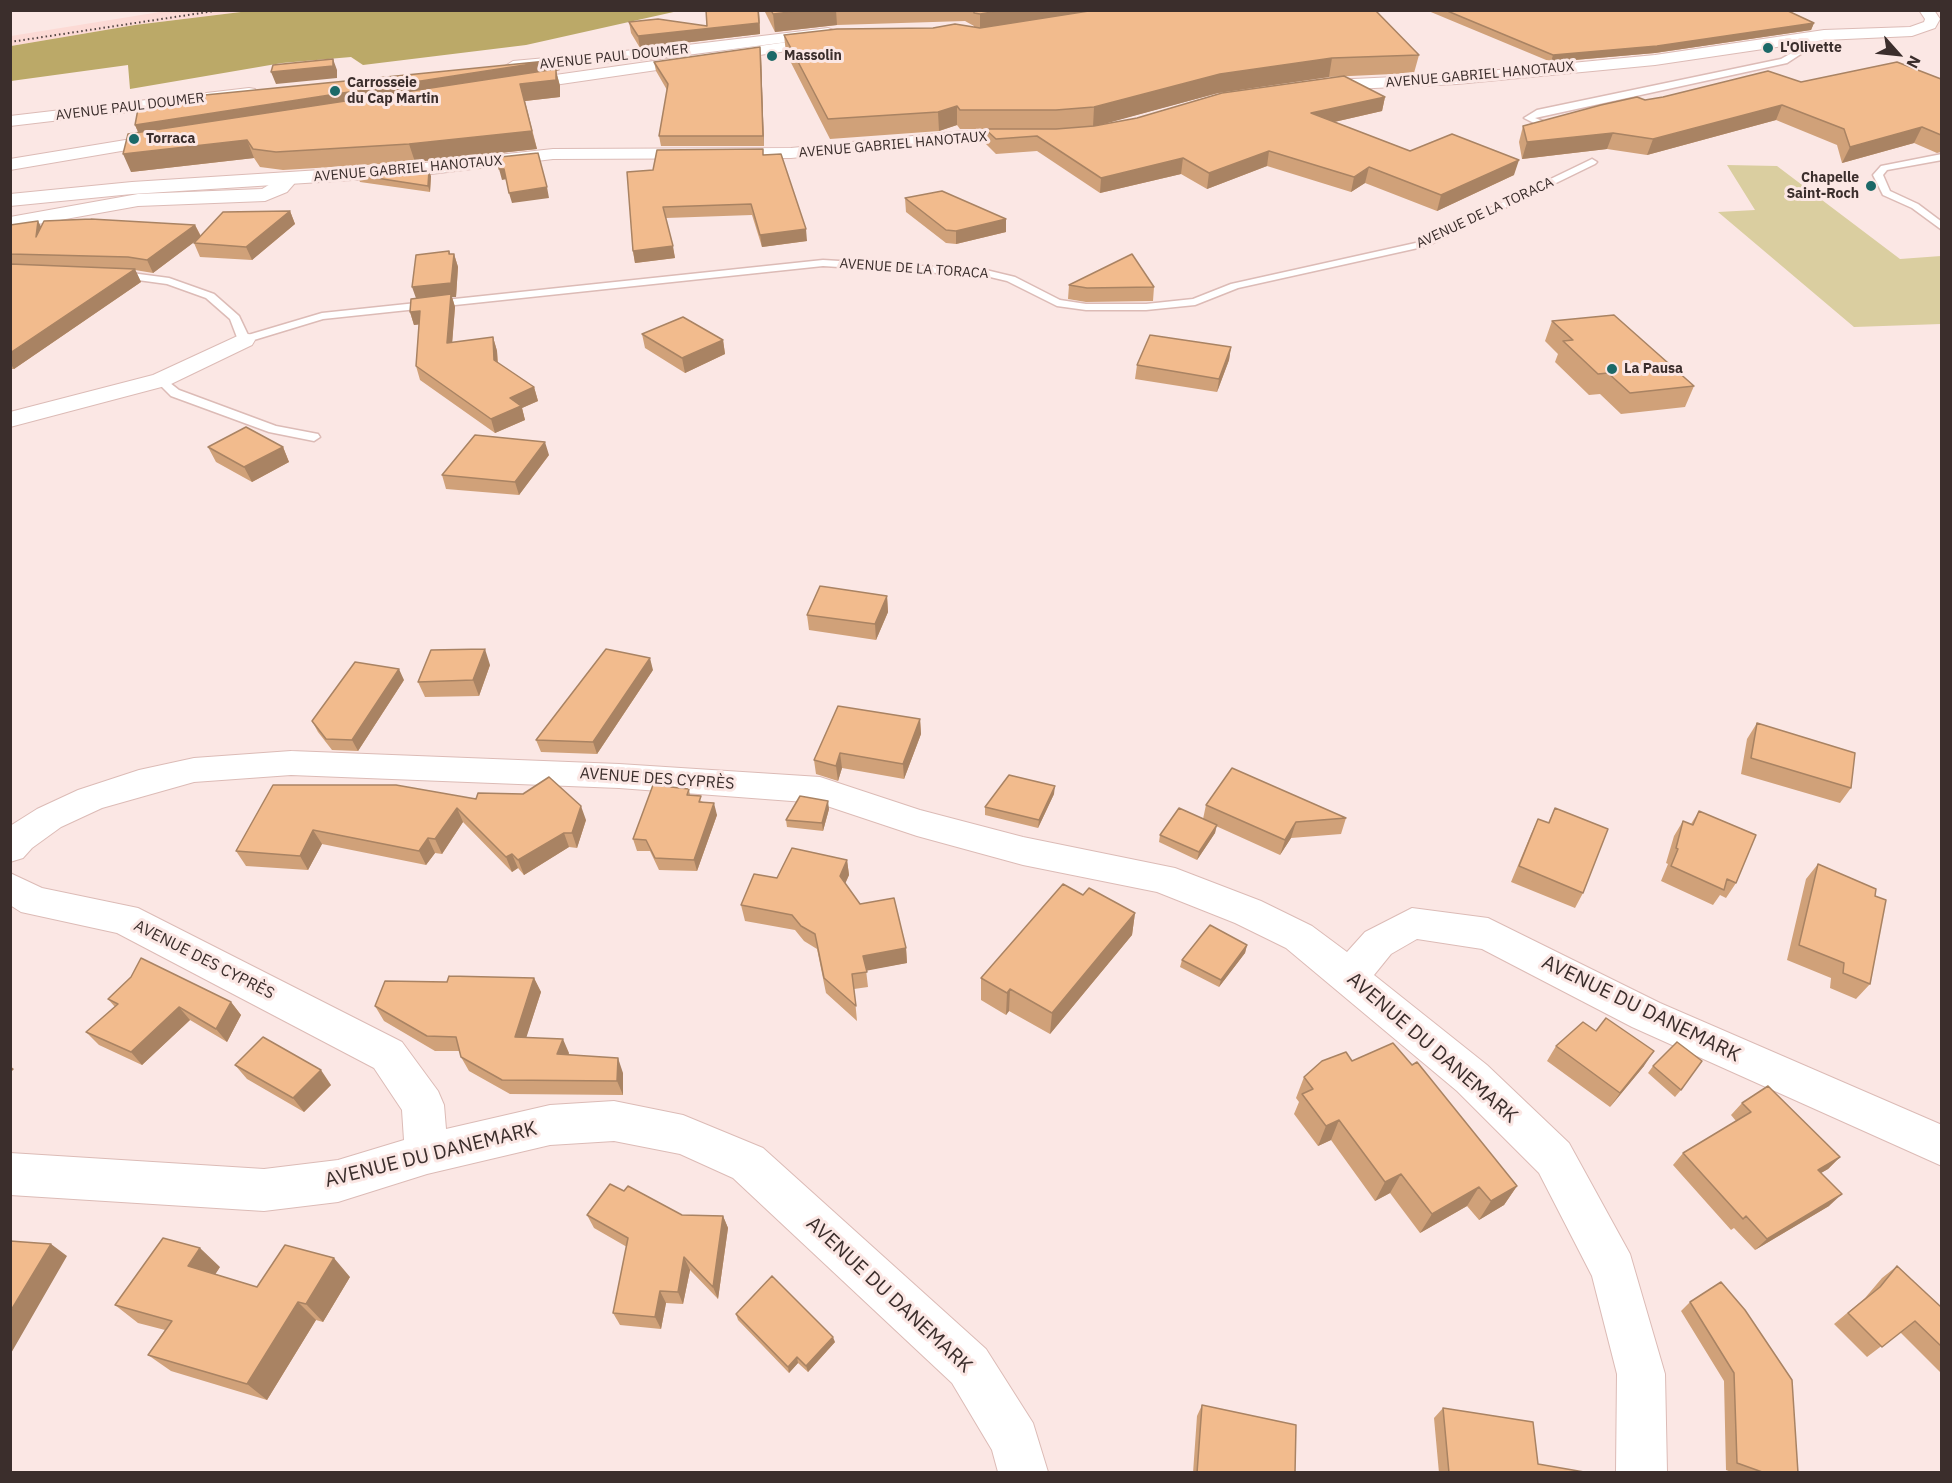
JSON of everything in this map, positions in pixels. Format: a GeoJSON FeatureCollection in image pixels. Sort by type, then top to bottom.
{"type":"FeatureCollection","features":[{"type":"Feature","properties":{"kind":"main road","name":"AVENUE GABRIEL HANOTAUX"},"geometry":{"type":"LineString","coordinates":[[1297,87],[1458,79],[1655,60],[1850,33],[1922,29],[1930,25],[1933,19],[1926,10]]}},
{"type":"Feature","properties":{"kind":"main road","name":"AVENUE PAUL DOUMER"},"geometry":{"type":"LineString","coordinates":[[495,68],[847,39],[495,89]]}},
{"type":"Feature","properties":{"kind":"main road","name":"AVENUE PAUL DOUMER"},"geometry":{"type":"LineString","coordinates":[[10,121],[264,92]]}},
{"type":"Feature","properties":{"kind":"main road"},"geometry":{"type":"LineString","coordinates":[[10,165],[184,136]]}},
{"type":"Feature","properties":{"kind":"main road","name":"AVENUE GABRIEL HANOTAUX"},"geometry":{"type":"LineString","coordinates":[[10,200],[132,189],[287,180],[553,154],[791,153],[964,136],[1044,137]]}},
{"type":"Feature","properties":{"kind":"main road"},"geometry":{"type":"LineString","coordinates":[[10,223],[138,200],[265,195],[280,188],[287,180]]}},
{"type":"Feature","properties":{"kind":"main road","name":"AVENUE DE LA TORACA"},"geometry":{"type":"LineString","coordinates":[[10,420],[161,380],[244,340]]}},
{"type":"Feature","properties":{"kind":"main road","name":"AVENUE DES CYPRÈS"},"geometry":{"type":"LineString","coordinates":[[13,836],[90,799],[139,783],[194,770],[291,763],[619,776],[820,790],[860,801],[917,823],[1023,852],[1162,878],[1248,912],[1299,936]]}},
{"type":"Feature","properties":{"kind":"main road","name":"AVENUE DES CYPRÈS"},"geometry":{"type":"LineString","coordinates":[[10,887],[34,901],[125,919],[388,1055],[423,1105],[427,1154]]}},
{"type":"Feature","properties":{"kind":"main road","name":"AVENUE DU DANEMARK"},"geometry":{"type":"LineString","coordinates":[[1350,976],[1378,943],[1412,923],[1488,934],[1646,1015],[1941,1146]]}},
{"type":"Feature","properties":{"kind":"main road","name":"AVENUE DU DANEMARK"},"geometry":{"type":"LineString","coordinates":[[1299,936],[1350,976],[1372,999],[1472,1078],[1554,1158],[1614,1270],[1641,1374],[1641,1473]]}},
{"type":"Feature","properties":{"kind":"main road","name":"AVENUE DU DANEMARK"},"geometry":{"type":"LineString","coordinates":[[10,1174],[264,1190],[338,1181],[427,1154],[550,1125],[614,1120],[683,1135],[748,1163],[969,1366],[1015,1441],[1023,1473]]}},
{"type":"Feature","properties":{"kind":"lane"},"geometry":{"type":"LineString","coordinates":[[1568,122],[1547,126],[1528,118],[1537,113],[1784,61],[1803,50],[1787,40]]}},
{"type":"Feature","properties":{"kind":"lane"},"geometry":{"type":"LineString","coordinates":[[1941,157],[1884,168],[1878,175],[1886,193],[1915,206],[1941,227]]}},
{"type":"Feature","properties":{"kind":"lane","name":"AVENUE DE LA TORACA"},"geometry":{"type":"LineString","coordinates":[[244,340],[322,316],[823,262],[986,273],[1011,279],[1057,303],[1086,307],[1146,307],[1195,302],[1234,286],[1423,244],[1592,162]]}},
{"type":"Feature","properties":{"kind":"lane"},"geometry":{"type":"LineString","coordinates":[[102,274],[169,280],[210,296],[235,318],[244,340]]}},
{"type":"Feature","properties":{"kind":"lane"},"geometry":{"type":"LineString","coordinates":[[161,380],[175,393],[273,429],[314,436]]}},
{"type":"Feature","properties":{"kind":"shaded area"},"geometry":{"type":"Polygon","coordinates":[[[172,10],[249,11],[135,25],[11,46],[11,36],[172,10]]]}},
{"type":"Feature","properties":{"kind":"shaded area"},"geometry":{"type":"Polygon","coordinates":[[[249,11],[678,11],[526,45],[363,65],[351,57],[282,63],[130,89],[128,65],[11,81],[11,46],[135,25],[249,11]]]}},
{"type":"Feature","properties":{"kind":"shaded area"},"geometry":{"type":"Polygon","coordinates":[[[1727,165],[1777,166],[1900,259],[1941,256],[1941,324],[1854,327],[1718,212],[1755,210],[1727,165]]]}},
{"type":"Feature","properties":{"kind":"building"},"geometry":{"type":"Polygon","coordinates":[[[706,10],[758,10],[759,23],[638,36],[629,22],[658,19],[707,26],[706,10]]]}},
{"type":"Feature","properties":{"kind":"building"},"geometry":{"type":"Polygon","coordinates":[[[771,10],[807,10],[773,14],[771,10]]]}},
{"type":"Feature","properties":{"kind":"building"},"geometry":{"type":"Polygon","coordinates":[[[974,10],[1004,10],[980,14],[974,13],[974,10]]]}},
{"type":"Feature","properties":{"kind":"building"},"geometry":{"type":"Polygon","coordinates":[[[1095,10],[1375,10],[1419,55],[1332,58],[1220,74],[1094,107],[1056,110],[960,110],[957,106],[938,112],[828,119],[784,35],[837,29],[933,28],[955,24],[980,28],[1095,10]]]}},
{"type":"Feature","properties":{"kind":"building"},"geometry":{"type":"Polygon","coordinates":[[[1445,10],[1786,10],[1814,23],[1657,46],[1553,55],[1445,10]]]}},
{"type":"Feature","properties":{"kind":"building"},"geometry":{"type":"Polygon","coordinates":[[[760,47],[763,136],[659,136],[668,84],[654,62],[760,47]]]}},
{"type":"Feature","properties":{"kind":"building"},"geometry":{"type":"Polygon","coordinates":[[[333,59],[333,66],[271,72],[273,65],[333,59]]]}},
{"type":"Feature","properties":{"kind":"building"},"geometry":{"type":"Polygon","coordinates":[[[557,60],[135,125],[138,109],[205,101],[205,95],[557,60]]]}},
{"type":"Feature","properties":{"kind":"building"},"geometry":{"type":"Polygon","coordinates":[[[1897,62],[1941,79],[1941,135],[1922,127],[1850,147],[1844,129],[1782,105],[1653,139],[1613,133],[1527,142],[1523,126],[1601,105],[1637,97],[1645,100],[1663,97],[1768,71],[1801,82],[1897,62]]]}},
{"type":"Feature","properties":{"kind":"building"},"geometry":{"type":"Polygon","coordinates":[[[556,69],[556,80],[520,84],[532,131],[409,144],[276,152],[253,149],[247,140],[123,154],[128,134],[556,69]]]}},
{"type":"Feature","properties":{"kind":"building"},"geometry":{"type":"Polygon","coordinates":[[[1344,76],[1385,97],[1311,113],[1410,151],[1452,134],[1519,160],[1441,195],[1369,167],[1354,177],[1269,151],[1209,173],[1183,158],[1101,178],[1037,136],[996,139],[985,129],[1056,129],[1094,126],[1137,118],[1222,93],[1344,76]]]}},
{"type":"Feature","properties":{"kind":"building"},"geometry":{"type":"Polygon","coordinates":[[[763,149],[763,155],[781,154],[806,229],[760,235],[751,204],[663,207],[673,246],[633,251],[627,172],[653,170],[657,150],[763,149]]]}},
{"type":"Feature","properties":{"kind":"building"},"geometry":{"type":"Polygon","coordinates":[[[538,153],[547,187],[509,193],[504,169],[499,169],[500,157],[538,153]]]}},
{"type":"Feature","properties":{"kind":"building"},"geometry":{"type":"Polygon","coordinates":[[[429,170],[428,186],[357,175],[429,170]]]}},
{"type":"Feature","properties":{"kind":"building"},"geometry":{"type":"Polygon","coordinates":[[[942,191],[1006,219],[956,231],[946,230],[905,198],[942,191]]]}},
{"type":"Feature","properties":{"kind":"building"},"geometry":{"type":"Polygon","coordinates":[[[290,211],[246,247],[194,243],[223,212],[290,211]]]}},
{"type":"Feature","properties":{"kind":"building"},"geometry":{"type":"Polygon","coordinates":[[[91,219],[195,225],[147,260],[128,257],[10,254],[10,225],[38,221],[36,237],[44,221],[91,219]]]}},
{"type":"Feature","properties":{"kind":"building"},"geometry":{"type":"Polygon","coordinates":[[[449,251],[449,254],[454,254],[451,283],[412,287],[416,255],[449,251]]]}},
{"type":"Feature","properties":{"kind":"building"},"geometry":{"type":"Polygon","coordinates":[[[1132,254],[1154,287],[1087,288],[1069,285],[1132,254]]]}},
{"type":"Feature","properties":{"kind":"building"},"geometry":{"type":"Polygon","coordinates":[[[10,264],[135,269],[10,353],[10,264]]]}},
{"type":"Feature","properties":{"kind":"building"},"geometry":{"type":"Polygon","coordinates":[[[451,294],[447,343],[493,337],[494,360],[534,387],[510,398],[521,406],[491,419],[416,366],[420,311],[410,312],[411,299],[451,294]]]}},
{"type":"Feature","properties":{"kind":"building"},"geometry":{"type":"Polygon","coordinates":[[[1614,315],[1694,386],[1630,393],[1608,373],[1598,374],[1563,341],[1573,340],[1552,321],[1614,315]]]}},
{"type":"Feature","properties":{"kind":"building"},"geometry":{"type":"Polygon","coordinates":[[[683,317],[723,340],[682,358],[642,334],[683,317]]]}},
{"type":"Feature","properties":{"kind":"building"},"geometry":{"type":"Polygon","coordinates":[[[1150,335],[1231,347],[1219,379],[1137,365],[1150,335]]]}},
{"type":"Feature","properties":{"kind":"building"},"geometry":{"type":"Polygon","coordinates":[[[246,427],[283,447],[244,467],[208,447],[246,427]]]}},
{"type":"Feature","properties":{"kind":"building"},"geometry":{"type":"Polygon","coordinates":[[[475,435],[545,442],[515,482],[442,475],[475,435]]]}},
{"type":"Feature","properties":{"kind":"building"},"geometry":{"type":"Polygon","coordinates":[[[820,586],[887,596],[875,624],[807,615],[820,586]]]}},
{"type":"Feature","properties":{"kind":"building"},"geometry":{"type":"Polygon","coordinates":[[[485,649],[473,680],[418,682],[431,650],[485,649]]]}},
{"type":"Feature","properties":{"kind":"building"},"geometry":{"type":"Polygon","coordinates":[[[606,649],[650,658],[593,742],[536,740],[606,649]]]}},
{"type":"Feature","properties":{"kind":"building"},"geometry":{"type":"Polygon","coordinates":[[[355,662],[399,669],[352,740],[326,739],[312,721],[355,662]]]}},
{"type":"Feature","properties":{"kind":"building"},"geometry":{"type":"Polygon","coordinates":[[[838,706],[920,719],[903,764],[840,753],[836,766],[814,760],[838,706]]]}},
{"type":"Feature","properties":{"kind":"building"},"geometry":{"type":"Polygon","coordinates":[[[1757,723],[1855,753],[1851,788],[1751,758],[1757,723]]]}},
{"type":"Feature","properties":{"kind":"building"},"geometry":{"type":"Polygon","coordinates":[[[1232,768],[1346,818],[1296,822],[1285,840],[1206,805],[1232,768]]]}},
{"type":"Feature","properties":{"kind":"building"},"geometry":{"type":"Polygon","coordinates":[[[1009,775],[1055,786],[1039,820],[985,807],[1009,775]]]}},
{"type":"Feature","properties":{"kind":"building"},"geometry":{"type":"Polygon","coordinates":[[[549,777],[581,806],[572,833],[564,833],[518,860],[512,854],[506,857],[457,808],[435,839],[428,838],[419,851],[313,830],[300,856],[236,851],[273,785],[396,785],[476,799],[478,793],[523,794],[549,777]]]}},
{"type":"Feature","properties":{"kind":"building"},"geometry":{"type":"Polygon","coordinates":[[[653,785],[689,789],[687,795],[701,796],[699,802],[714,803],[694,860],[655,858],[646,840],[633,839],[653,785]]]}},
{"type":"Feature","properties":{"kind":"building"},"geometry":{"type":"Polygon","coordinates":[[[800,796],[828,801],[822,823],[786,820],[800,796]]]}},
{"type":"Feature","properties":{"kind":"building"},"geometry":{"type":"Polygon","coordinates":[[[1179,808],[1217,825],[1199,852],[1160,835],[1179,808]]]}},
{"type":"Feature","properties":{"kind":"building"},"geometry":{"type":"Polygon","coordinates":[[[1555,808],[1608,829],[1583,893],[1519,866],[1538,819],[1549,823],[1555,808]]]}},
{"type":"Feature","properties":{"kind":"building"},"geometry":{"type":"Polygon","coordinates":[[[1699,811],[1756,835],[1736,883],[1727,879],[1724,890],[1671,866],[1678,849],[1676,848],[1683,821],[1693,825],[1699,811]]]}},
{"type":"Feature","properties":{"kind":"building"},"geometry":{"type":"Polygon","coordinates":[[[792,848],[847,860],[840,876],[860,904],[894,898],[906,948],[863,956],[867,972],[852,974],[856,1006],[824,978],[815,934],[801,926],[792,915],[741,905],[754,874],[777,878],[792,848]]]}},
{"type":"Feature","properties":{"kind":"building"},"geometry":{"type":"Polygon","coordinates":[[[1818,864],[1876,889],[1875,896],[1886,900],[1870,984],[1843,973],[1844,963],[1799,945],[1818,864]]]}},
{"type":"Feature","properties":{"kind":"building"},"geometry":{"type":"Polygon","coordinates":[[[1063,884],[1083,895],[1089,888],[1135,913],[1052,1013],[1010,989],[1007,993],[981,978],[1063,884]]]}},
{"type":"Feature","properties":{"kind":"building"},"geometry":{"type":"Polygon","coordinates":[[[1210,925],[1247,945],[1221,980],[1182,960],[1210,925]]]}},
{"type":"Feature","properties":{"kind":"building"},"geometry":{"type":"Polygon","coordinates":[[[141,958],[231,1002],[216,1029],[179,1007],[131,1052],[86,1032],[118,1004],[108,999],[131,977],[141,958]]]}},
{"type":"Feature","properties":{"kind":"building"},"geometry":{"type":"Polygon","coordinates":[[[449,976],[534,978],[515,1037],[563,1039],[557,1054],[618,1058],[617,1081],[502,1080],[461,1057],[456,1037],[427,1036],[375,1006],[385,981],[447,982],[449,976]]]}},
{"type":"Feature","properties":{"kind":"building"},"geometry":{"type":"Polygon","coordinates":[[[1606,1018],[1654,1051],[1620,1093],[1556,1046],[1583,1022],[1596,1031],[1606,1018]]]}},
{"type":"Feature","properties":{"kind":"building"},"geometry":{"type":"Polygon","coordinates":[[[263,1037],[321,1070],[293,1098],[235,1065],[263,1037]]]}},
{"type":"Feature","properties":{"kind":"building"},"geometry":{"type":"Polygon","coordinates":[[[1677,1042],[1702,1061],[1681,1090],[1653,1066],[1677,1042]]]}},
{"type":"Feature","properties":{"kind":"building"},"geometry":{"type":"Polygon","coordinates":[[[1393,1043],[1412,1065],[1417,1062],[1517,1186],[1491,1201],[1479,1187],[1432,1214],[1401,1174],[1385,1182],[1339,1120],[1326,1126],[1302,1094],[1313,1089],[1304,1077],[1322,1061],[1346,1052],[1352,1061],[1393,1043]]]}},
{"type":"Feature","properties":{"kind":"building"},"geometry":{"type":"Polygon","coordinates":[[[1768,1086],[1840,1157],[1818,1170],[1842,1194],[1767,1239],[1746,1216],[1743,1219],[1683,1153],[1751,1112],[1742,1103],[1768,1086]]]}},
{"type":"Feature","properties":{"kind":"building"},"geometry":{"type":"Polygon","coordinates":[[[610,1184],[624,1191],[628,1186],[682,1215],[723,1216],[713,1287],[684,1257],[678,1292],[660,1291],[655,1317],[613,1313],[628,1238],[587,1215],[610,1184]]]}},
{"type":"Feature","properties":{"kind":"building"},"geometry":{"type":"Polygon","coordinates":[[[163,1238],[200,1248],[188,1266],[257,1287],[285,1245],[334,1258],[306,1304],[298,1302],[247,1384],[148,1355],[172,1321],[115,1305],[163,1238]]]}},
{"type":"Feature","properties":{"kind":"building"},"geometry":{"type":"Polygon","coordinates":[[[10,1241],[51,1244],[10,1312],[10,1241]]]}},
{"type":"Feature","properties":{"kind":"building"},"geometry":{"type":"Polygon","coordinates":[[[1897,1266],[1941,1307],[1941,1346],[1915,1321],[1882,1347],[1848,1313],[1880,1287],[1897,1266]]]}},
{"type":"Feature","properties":{"kind":"building"},"geometry":{"type":"Polygon","coordinates":[[[772,1276],[833,1337],[806,1366],[797,1357],[788,1367],[736,1314],[772,1276]]]}},
{"type":"Feature","properties":{"kind":"building"},"geometry":{"type":"Polygon","coordinates":[[[1721,1282],[1745,1310],[1792,1380],[1798,1473],[1765,1473],[1737,1463],[1734,1373],[1690,1302],[1721,1282]]]}},
{"type":"Feature","properties":{"kind":"building"},"geometry":{"type":"Polygon","coordinates":[[[1202,1405],[1296,1425],[1295,1473],[1197,1473],[1202,1405]]]}},
{"type":"Feature","properties":{"kind":"building"},"geometry":{"type":"Polygon","coordinates":[[[1443,1408],[1533,1422],[1538,1464],[1590,1473],[1449,1473],[1443,1408]]]}},
{"type":"Feature","properties":{"kind":"railway"},"geometry":{"type":"LineString","coordinates":[[10,42],[221,10]]}},
{"type":"Feature","properties":{"kind":"place","name":"L'Olivette"},"geometry":{"type":"Point","coordinates":[1768,48]}},
{"type":"Feature","properties":{"kind":"place","name":"Massolin"},"geometry":{"type":"Point","coordinates":[772,56]}},
{"type":"Feature","properties":{"kind":"place","name":"Carrosseie du Cap Martin"},"geometry":{"type":"Point","coordinates":[335,91]}},
{"type":"Feature","properties":{"kind":"place","name":"Torraca"},"geometry":{"type":"Point","coordinates":[134,139]}},
{"type":"Feature","properties":{"kind":"place","name":"Chapelle Saint-Roch"},"geometry":{"type":"Point","coordinates":[1871,186]}},
{"type":"Feature","properties":{"kind":"place","name":"La Pausa"},"geometry":{"type":"Point","coordinates":[1612,369]}}]}
